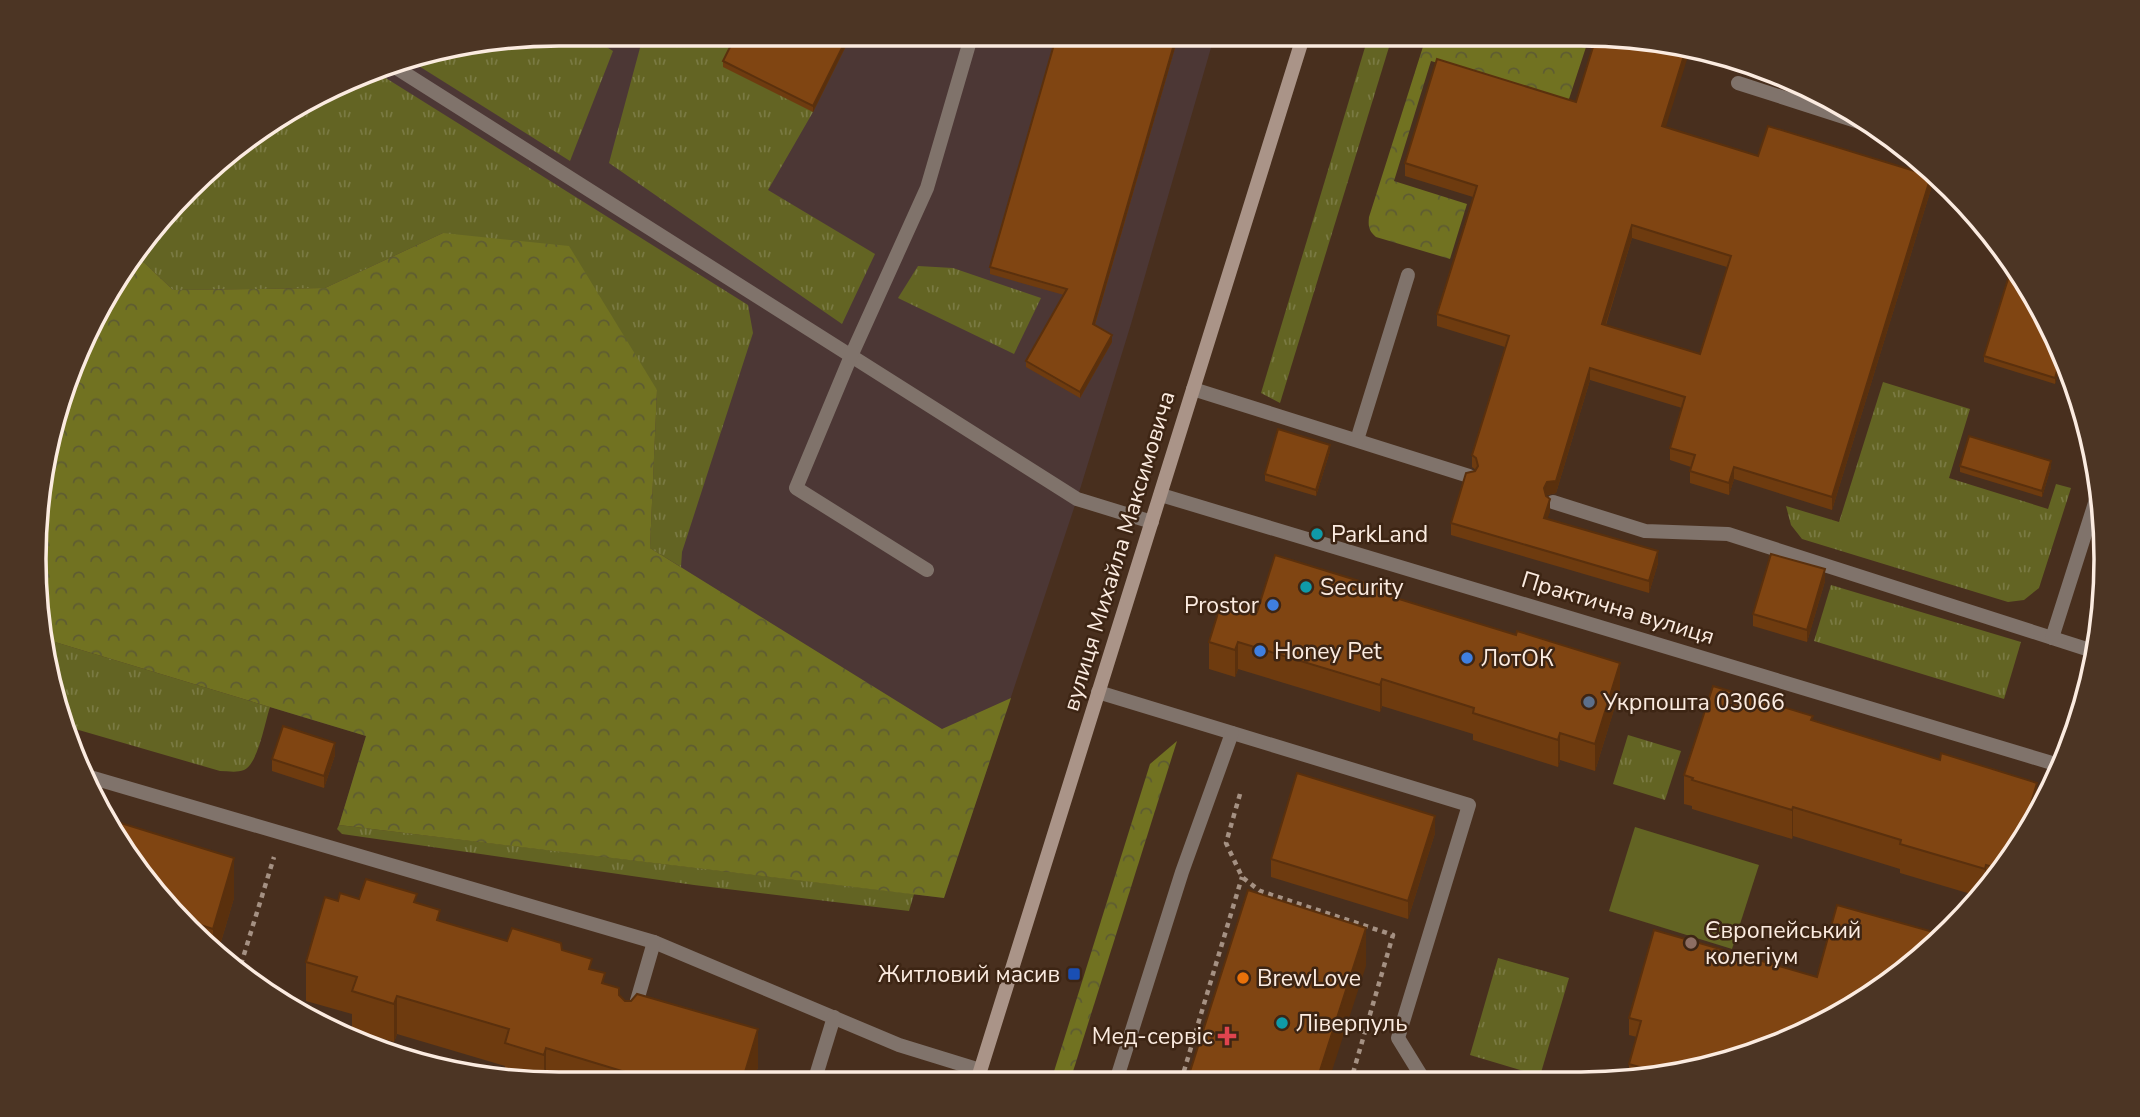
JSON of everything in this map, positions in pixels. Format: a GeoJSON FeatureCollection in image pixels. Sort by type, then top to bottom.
{"type":"FeatureCollection","features":[{"type":"Feature","properties":{"kind":"main road","name":"вулиця Михайла Максимовича"},"geometry":{"type":"LineString","coordinates":[[980,1072],[1300,46]]}},
{"type":"Feature","properties":{"kind":"street"},"geometry":{"type":"LineString","coordinates":[[926,570],[796,488],[851,356],[927,188],[968,46]]}},
{"type":"Feature","properties":{"kind":"street"},"geometry":{"type":"LineString","coordinates":[[401,71],[1077,499],[1152,522]]}},
{"type":"Feature","properties":{"kind":"street"},"geometry":{"type":"LineString","coordinates":[[1738,83],[1842,116]]}},
{"type":"Feature","properties":{"kind":"street"},"geometry":{"type":"LineString","coordinates":[[1357,440],[1408,275]]}},
{"type":"Feature","properties":{"kind":"street"},"geometry":{"type":"LineString","coordinates":[[1194,388],[1469,475]]}},
{"type":"Feature","properties":{"kind":"street","name":"Практична вулиця"},"geometry":{"type":"LineString","coordinates":[[1161,495],[2052,763]]}},
{"type":"Feature","properties":{"kind":"street"},"geometry":{"type":"LineString","coordinates":[[1553,502],[1645,531],[1728,534],[2086,649]]}},
{"type":"Feature","properties":{"kind":"street"},"geometry":{"type":"LineString","coordinates":[[2052,638],[2093,520]]}},
{"type":"Feature","properties":{"kind":"street"},"geometry":{"type":"LineString","coordinates":[[1098,692],[1469,805],[1398,1038],[1420,1072]]}},
{"type":"Feature","properties":{"kind":"street"},"geometry":{"type":"LineString","coordinates":[[1119,1072],[1182,872],[1232,733]]}},
{"type":"Feature","properties":{"kind":"street"},"geometry":{"type":"LineString","coordinates":[[95,779],[654,942],[971,1072]]}},
{"type":"Feature","properties":{"kind":"street"},"geometry":{"type":"LineString","coordinates":[[628,1030],[654,942]]}},
{"type":"Feature","properties":{"kind":"street"},"geometry":{"type":"LineString","coordinates":[[817,1072],[834,1017]]}},
{"type":"Feature","properties":{"kind":"path"},"geometry":{"type":"LineString","coordinates":[[1244,782],[1226,843],[1241,877],[1260,891],[1393,934],[1352,1072]]}},
{"type":"Feature","properties":{"kind":"path"},"geometry":{"type":"LineString","coordinates":[[242,962],[282,833]]}},
{"type":"Feature","properties":{"kind":"path"},"geometry":{"type":"LineString","coordinates":[[1184,1072],[1241,877]]}},
{"type":"Feature","properties":{"kind":"shaded area"},"geometry":{"type":"Polygon","coordinates":[[[558,46],[1212,46],[1077,499],[944,898],[339,825],[366,736],[52,641],[47,592],[47,525],[55,458],[73,394],[98,332],[132,273],[173,220],[220,173],[273,132],[332,98],[426,63],[492,50],[558,46]]]}},
{"type":"Feature","properties":{"kind":"green space"},"geometry":{"type":"Polygon","coordinates":[[[605,46],[613,51],[570,161],[418,66],[458,55],[525,47],[605,46]]]}},
{"type":"Feature","properties":{"kind":"green space"},"geometry":{"type":"Polygon","coordinates":[[[640,46],[752,46],[813,112],[768,190],[875,254],[842,324],[609,163],[640,46]]]}},
{"type":"Feature","properties":{"kind":"green space"},"geometry":{"type":"Polygon","coordinates":[[[1365,46],[1389,46],[1280,403],[1261,393],[1365,46]]]}},
{"type":"Feature","properties":{"kind":"green space"},"geometry":{"type":"Polygon","coordinates":[[[1423,46],[1586,46],[1568,102],[1431,61],[1394,181],[1467,204],[1450,259],[1376,237],[1370,231],[1369,217],[1423,46]]]}},
{"type":"Feature","properties":{"kind":"green space"},"geometry":{"type":"Polygon","coordinates":[[[384,77],[748,305],[753,333],[682,552],[681,567],[650,548],[657,390],[443,233],[325,288],[173,290],[142,260],[196,196],[220,173],[273,132],[332,98],[384,77]]]}},
{"type":"Feature","properties":{"kind":"green space"},"geometry":{"type":"Polygon","coordinates":[[[443,233],[569,246],[657,390],[650,548],[942,729],[1011,698],[944,898],[339,825],[366,736],[52,641],[46,558],[55,458],[73,394],[98,332],[142,260],[173,290],[325,288],[443,233]]]}},
{"type":"Feature","properties":{"kind":"green space"},"geometry":{"type":"Polygon","coordinates":[[[918,266],[953,268],[1041,298],[1014,354],[898,298],[918,266]]]}},
{"type":"Feature","properties":{"kind":"green space"},"geometry":{"type":"Polygon","coordinates":[[[1883,382],[1970,409],[1949,478],[2048,509],[2056,484],[2071,488],[2039,588],[2024,600],[2008,602],[1802,539],[1791,525],[1786,506],[1839,522],[1883,382]]]}},
{"type":"Feature","properties":{"kind":"green space"},"geometry":{"type":"Polygon","coordinates":[[[1831,585],[2021,642],[2004,699],[1814,641],[1831,585]]]}},
{"type":"Feature","properties":{"kind":"green space"},"geometry":{"type":"Polygon","coordinates":[[[52,641],[270,707],[260,742],[249,766],[235,772],[220,771],[75,729],[63,691],[52,641]]]}},
{"type":"Feature","properties":{"kind":"green space"},"geometry":{"type":"Polygon","coordinates":[[[1628,735],[1681,751],[1665,800],[1613,784],[1628,735]]]}},
{"type":"Feature","properties":{"kind":"green space"},"geometry":{"type":"Polygon","coordinates":[[[1177,741],[1073,1072],[1054,1072],[1150,764],[1177,741]]]}},
{"type":"Feature","properties":{"kind":"green space"},"geometry":{"type":"Polygon","coordinates":[[[339,825],[914,894],[909,911],[694,885],[342,834],[337,829],[339,825]]]}},
{"type":"Feature","properties":{"kind":"green space"},"geometry":{"type":"Polygon","coordinates":[[[1635,827],[1759,865],[1732,949],[1609,911],[1635,827]]]}},
{"type":"Feature","properties":{"kind":"green space"},"geometry":{"type":"Polygon","coordinates":[[[1498,958],[1569,978],[1541,1072],[1527,1072],[1470,1055],[1498,958]]]}},
{"type":"Feature","properties":{"kind":"building"},"geometry":{"type":"Polygon","coordinates":[[[730,46],[843,46],[813,106],[723,61],[730,46]]]}},
{"type":"Feature","properties":{"kind":"building"},"geometry":{"type":"Polygon","coordinates":[[[1054,46],[1174,46],[1093,324],[1112,335],[1080,392],[1026,361],[1067,289],[990,267],[1054,46]]]}},
{"type":"Feature","properties":{"kind":"building"},"geometry":{"type":"Polygon","coordinates":[[[1593,46],[1682,55],[1662,126],[1758,156],[1768,126],[1919,172],[1929,182],[1832,497],[1734,467],[1729,483],[1690,471],[1695,455],[1670,448],[1685,397],[1590,368],[1556,481],[1547,482],[1544,488],[1550,499],[1544,518],[1658,551],[1649,581],[1451,523],[1466,473],[1475,471],[1478,466],[1472,455],[1509,336],[1437,314],[1477,186],[1405,163],[1437,59],[1576,102],[1593,46]],[[1632,225],[1602,324],[1700,354],[1731,256],[1632,225]]]}},
{"type":"Feature","properties":{"kind":"building"},"geometry":{"type":"Polygon","coordinates":[[[2009,275],[2042,332],[2058,369],[2055,378],[1984,356],[2009,275]]]}},
{"type":"Feature","properties":{"kind":"building"},"geometry":{"type":"Polygon","coordinates":[[[1278,429],[1330,445],[1316,490],[1265,474],[1278,429]]]}},
{"type":"Feature","properties":{"kind":"building"},"geometry":{"type":"Polygon","coordinates":[[[1969,436],[2051,461],[2042,491],[1960,466],[1969,436]]]}},
{"type":"Feature","properties":{"kind":"building"},"geometry":{"type":"Polygon","coordinates":[[[1771,554],[1825,569],[1807,630],[1753,614],[1771,554]]]}},
{"type":"Feature","properties":{"kind":"building"},"geometry":{"type":"Polygon","coordinates":[[[1275,555],[1398,593],[1396,598],[1620,663],[1595,744],[1560,733],[1558,740],[1473,713],[1474,708],[1382,679],[1380,685],[1238,642],[1235,650],[1209,642],[1222,600],[1257,612],[1275,555]]]}},
{"type":"Feature","properties":{"kind":"building"},"geometry":{"type":"Polygon","coordinates":[[[1713,686],[1813,716],[1811,720],[1940,760],[1941,753],[2037,783],[2026,815],[1991,867],[1986,865],[1985,869],[1900,844],[1901,840],[1793,807],[1792,810],[1692,780],[1693,778],[1684,775],[1713,686]]]}},
{"type":"Feature","properties":{"kind":"building"},"geometry":{"type":"Polygon","coordinates":[[[283,726],[335,743],[324,776],[272,759],[283,726]]]}},
{"type":"Feature","properties":{"kind":"building"},"geometry":{"type":"Polygon","coordinates":[[[1297,773],[1435,816],[1408,901],[1271,859],[1297,773]]]}},
{"type":"Feature","properties":{"kind":"building"},"geometry":{"type":"Polygon","coordinates":[[[119,822],[234,858],[213,929],[200,925],[173,897],[119,822]]]}},
{"type":"Feature","properties":{"kind":"building"},"geometry":{"type":"Polygon","coordinates":[[[366,879],[417,894],[414,902],[440,910],[437,920],[507,941],[512,928],[561,943],[562,950],[592,959],[589,969],[605,973],[602,983],[619,988],[619,995],[625,1001],[631,1001],[637,994],[758,1029],[745,1072],[625,1072],[546,1048],[544,1055],[505,1043],[509,1029],[397,996],[394,1004],[352,991],[357,977],[306,962],[325,897],[338,901],[340,893],[359,899],[366,879]]]}},
{"type":"Feature","properties":{"kind":"building","name":"Ліверпуль"},"geometry":{"type":"Polygon","coordinates":[[[1248,890],[1366,928],[1320,1072],[1190,1072],[1248,890]]]}},
{"type":"Feature","properties":{"kind":"building"},"geometry":{"type":"Polygon","coordinates":[[[1837,905],[1933,932],[1867,985],[1808,1019],[1714,1054],[1648,1067],[1629,1064],[1641,1021],[1629,1018],[1654,930],[1817,977],[1837,905]]]}},
{"type":"Feature","properties":{"kind":"place","name":"ParkLand"},"geometry":{"type":"Point","coordinates":[1317,534]}},
{"type":"Feature","properties":{"kind":"place","name":"Security"},"geometry":{"type":"Point","coordinates":[1306,587]}},
{"type":"Feature","properties":{"kind":"place","name":"Prostor"},"geometry":{"type":"Point","coordinates":[1273,605]}},
{"type":"Feature","properties":{"kind":"place","name":"Honey Pet"},"geometry":{"type":"Point","coordinates":[1260,651]}},
{"type":"Feature","properties":{"kind":"place","name":"ЛотОК"},"geometry":{"type":"Point","coordinates":[1467,658]}},
{"type":"Feature","properties":{"kind":"place","name":"Укрпошта 03066"},"geometry":{"type":"Point","coordinates":[1589,702]}},
{"type":"Feature","properties":{"kind":"place","name":"Європейський колегіум"},"geometry":{"type":"Point","coordinates":[1691,943]}},
{"type":"Feature","properties":{"kind":"place","name":"Житловий масив"},"geometry":{"type":"Point","coordinates":[1074,974]}},
{"type":"Feature","properties":{"kind":"place","name":"BrewLove"},"geometry":{"type":"Point","coordinates":[1243,978]}},
{"type":"Feature","properties":{"kind":"place","name":"Ліверпуль"},"geometry":{"type":"Point","coordinates":[1282,1023]}},
{"type":"Feature","properties":{"kind":"place","name":"Мед-сервіс"},"geometry":{"type":"Point","coordinates":[1227,1036]}}]}
